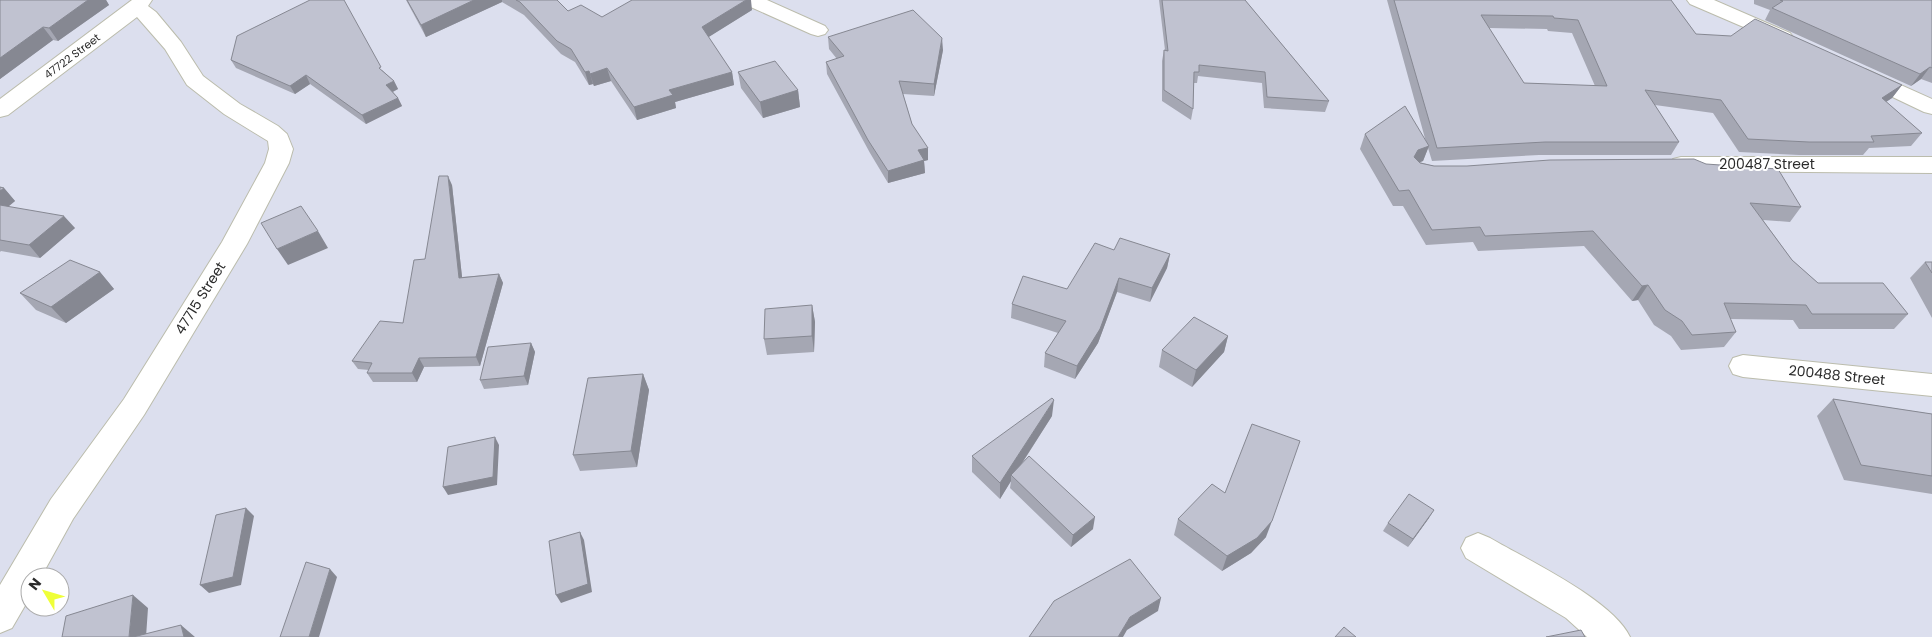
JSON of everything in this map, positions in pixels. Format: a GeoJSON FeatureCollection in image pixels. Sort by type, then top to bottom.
{"type":"FeatureCollection","features":[{"type":"Feature","properties":{"kind":"street"},"geometry":{"type":"LineString","coordinates":[[751,0],[818,30]]}},
{"type":"Feature","properties":{"kind":"street"},"geometry":{"type":"LineString","coordinates":[[1697,0],[1798,44]]}},
{"type":"Feature","properties":{"kind":"street","name":"47722 Street"},"geometry":{"type":"LineString","coordinates":[[0,110],[140,3]]}},
{"type":"Feature","properties":{"kind":"street","name":"47715 Street"},"geometry":{"type":"LineString","coordinates":[[0,618],[62,509],[134,407],[234,244],[277,163],[281,149],[279,139],[270,131],[232,109],[195,80],[174,46],[140,3]]}},
{"type":"Feature","properties":{"kind":"street"},"geometry":{"type":"LineString","coordinates":[[1851,68],[1932,107]]}},
{"type":"Feature","properties":{"kind":"street","name":"200487 Street"},"geometry":{"type":"LineString","coordinates":[[1658,164],[1932,164]]}},
{"type":"Feature","properties":{"kind":"street","name":"200488 Street"},"geometry":{"type":"LineString","coordinates":[[1743,366],[1932,384]]}},
{"type":"Feature","properties":{"kind":"street"},"geometry":{"type":"LineString","coordinates":[[1478,548],[1578,607],[1612,637]]}},
{"type":"Feature","properties":{"kind":"building"},"geometry":{"type":"Polygon","coordinates":[[[0,0],[88,0],[49,28],[43,27],[0,58],[0,0]]]}},
{"type":"Feature","properties":{"kind":"building"},"geometry":{"type":"Polygon","coordinates":[[[310,0],[344,0],[381,67],[379,68],[394,81],[386,85],[398,98],[362,115],[306,75],[290,86],[231,60],[237,36],[310,0]]]}},
{"type":"Feature","properties":{"kind":"building"},"geometry":{"type":"Polygon","coordinates":[[[407,0],[474,0],[421,25],[407,0]]]}},
{"type":"Feature","properties":{"kind":"building"},"geometry":{"type":"Polygon","coordinates":[[[516,0],[557,0],[568,11],[581,5],[602,17],[632,0],[746,0],[702,27],[732,72],[669,90],[673,95],[634,107],[607,68],[590,74],[589,71],[585,72],[571,49],[557,41],[516,0]]]}},
{"type":"Feature","properties":{"kind":"building"},"geometry":{"type":"Polygon","coordinates":[[[1162,0],[1245,0],[1329,101],[1267,97],[1265,72],[1199,65],[1199,72],[1194,72],[1193,109],[1164,90],[1164,50],[1168,51],[1162,0]]]}},
{"type":"Feature","properties":{"kind":"building"},"geometry":{"type":"Polygon","coordinates":[[[1394,0],[1671,0],[1696,34],[1731,36],[1755,19],[1902,85],[1882,98],[1922,133],[1871,136],[1874,142],[1809,142],[1748,139],[1721,100],[1645,90],[1679,142],[1545,142],[1437,148],[1394,0]],[[1481,15],[1524,83],[1607,86],[1578,20],[1554,18],[1553,16],[1481,15]]]}},
{"type":"Feature","properties":{"kind":"building"},"geometry":{"type":"Polygon","coordinates":[[[1780,0],[1932,0],[1932,68],[1930,67],[1920,74],[1772,8],[1783,1],[1780,0]]]}},
{"type":"Feature","properties":{"kind":"building"},"geometry":{"type":"Polygon","coordinates":[[[913,10],[942,38],[934,84],[899,81],[912,124],[928,148],[918,150],[924,160],[888,171],[868,140],[826,62],[844,56],[828,37],[913,10]]]}},
{"type":"Feature","properties":{"kind":"building"},"geometry":{"type":"Polygon","coordinates":[[[775,61],[798,90],[760,102],[738,72],[775,61]]]}},
{"type":"Feature","properties":{"kind":"building"},"geometry":{"type":"Polygon","coordinates":[[[1405,106],[1429,146],[1418,150],[1414,157],[1420,163],[1434,166],[1467,166],[1550,160],[1694,159],[1706,164],[1778,169],[1801,207],[1750,203],[1792,260],[1818,283],[1883,283],[1908,314],[1812,314],[1806,305],[1724,303],[1736,332],[1692,335],[1682,321],[1665,310],[1648,285],[1642,286],[1593,231],[1485,236],[1480,227],[1432,230],[1409,190],[1399,191],[1365,134],[1405,106]]]}},
{"type":"Feature","properties":{"kind":"building"},"geometry":{"type":"Polygon","coordinates":[[[439,176],[448,176],[459,278],[499,274],[476,357],[419,358],[412,373],[367,373],[372,363],[352,361],[380,321],[403,323],[414,260],[425,259],[439,176]]]}},
{"type":"Feature","properties":{"kind":"building"},"geometry":{"type":"Polygon","coordinates":[[[0,205],[64,216],[29,245],[0,240],[0,205]]]}},
{"type":"Feature","properties":{"kind":"building"},"geometry":{"type":"Polygon","coordinates":[[[301,206],[318,231],[277,249],[261,223],[301,206]]]}},
{"type":"Feature","properties":{"kind":"building"},"geometry":{"type":"Polygon","coordinates":[[[1120,238],[1170,254],[1152,288],[1119,278],[1100,329],[1077,366],[1045,353],[1066,321],[1012,304],[1023,276],[1067,289],[1095,243],[1114,250],[1120,238]]]}},
{"type":"Feature","properties":{"kind":"building"},"geometry":{"type":"Polygon","coordinates":[[[70,260],[100,272],[51,307],[20,293],[70,260]]]}},
{"type":"Feature","properties":{"kind":"building"},"geometry":{"type":"Polygon","coordinates":[[[1925,262],[1932,262],[1932,273],[1925,262]]]}},
{"type":"Feature","properties":{"kind":"building"},"geometry":{"type":"Polygon","coordinates":[[[812,305],[812,336],[764,339],[765,309],[812,305]]]}},
{"type":"Feature","properties":{"kind":"building"},"geometry":{"type":"Polygon","coordinates":[[[1194,317],[1228,336],[1196,370],[1162,350],[1194,317]]]}},
{"type":"Feature","properties":{"kind":"building"},"geometry":{"type":"Polygon","coordinates":[[[531,343],[524,376],[480,380],[488,347],[531,343]]]}},
{"type":"Feature","properties":{"kind":"building"},"geometry":{"type":"Polygon","coordinates":[[[643,374],[631,451],[573,455],[588,378],[643,374]]]}},
{"type":"Feature","properties":{"kind":"building"},"geometry":{"type":"Polygon","coordinates":[[[1052,398],[1054,400],[1000,483],[972,456],[1052,398]]]}},
{"type":"Feature","properties":{"kind":"building"},"geometry":{"type":"Polygon","coordinates":[[[1833,399],[1932,414],[1932,476],[1861,465],[1833,399]]]}},
{"type":"Feature","properties":{"kind":"building"},"geometry":{"type":"Polygon","coordinates":[[[1252,424],[1300,441],[1272,521],[1257,538],[1227,556],[1178,519],[1212,484],[1225,493],[1252,424]]]}},
{"type":"Feature","properties":{"kind":"building"},"geometry":{"type":"Polygon","coordinates":[[[495,437],[493,477],[443,487],[448,447],[495,437]]]}},
{"type":"Feature","properties":{"kind":"building"},"geometry":{"type":"Polygon","coordinates":[[[1029,456],[1095,517],[1073,535],[1011,475],[1029,456]]]}},
{"type":"Feature","properties":{"kind":"building"},"geometry":{"type":"Polygon","coordinates":[[[1409,494],[1434,510],[1413,539],[1388,523],[1409,494]]]}},
{"type":"Feature","properties":{"kind":"building"},"geometry":{"type":"Polygon","coordinates":[[[246,508],[233,577],[200,585],[216,515],[246,508]]]}},
{"type":"Feature","properties":{"kind":"building"},"geometry":{"type":"Polygon","coordinates":[[[580,532],[588,584],[556,595],[549,541],[580,532]]]}},
{"type":"Feature","properties":{"kind":"building"},"geometry":{"type":"Polygon","coordinates":[[[1130,559],[1161,598],[1130,617],[1118,637],[1029,637],[1054,601],[1130,559]]]}},
{"type":"Feature","properties":{"kind":"building"},"geometry":{"type":"Polygon","coordinates":[[[306,562],[330,569],[309,637],[280,637],[306,562]]]}},
{"type":"Feature","properties":{"kind":"building"},"geometry":{"type":"Polygon","coordinates":[[[133,595],[129,637],[62,637],[66,617],[70,617],[70,615],[133,595]]]}},
{"type":"Feature","properties":{"kind":"building"},"geometry":{"type":"Polygon","coordinates":[[[181,625],[184,637],[133,637],[181,625]]]}},
{"type":"Feature","properties":{"kind":"building"},"geometry":{"type":"Polygon","coordinates":[[[1344,627],[1356,637],[1335,637],[1344,627]]]}},
{"type":"Feature","properties":{"kind":"building"},"geometry":{"type":"Polygon","coordinates":[[[1581,630],[1585,637],[1546,637],[1581,630]]]}}]}
